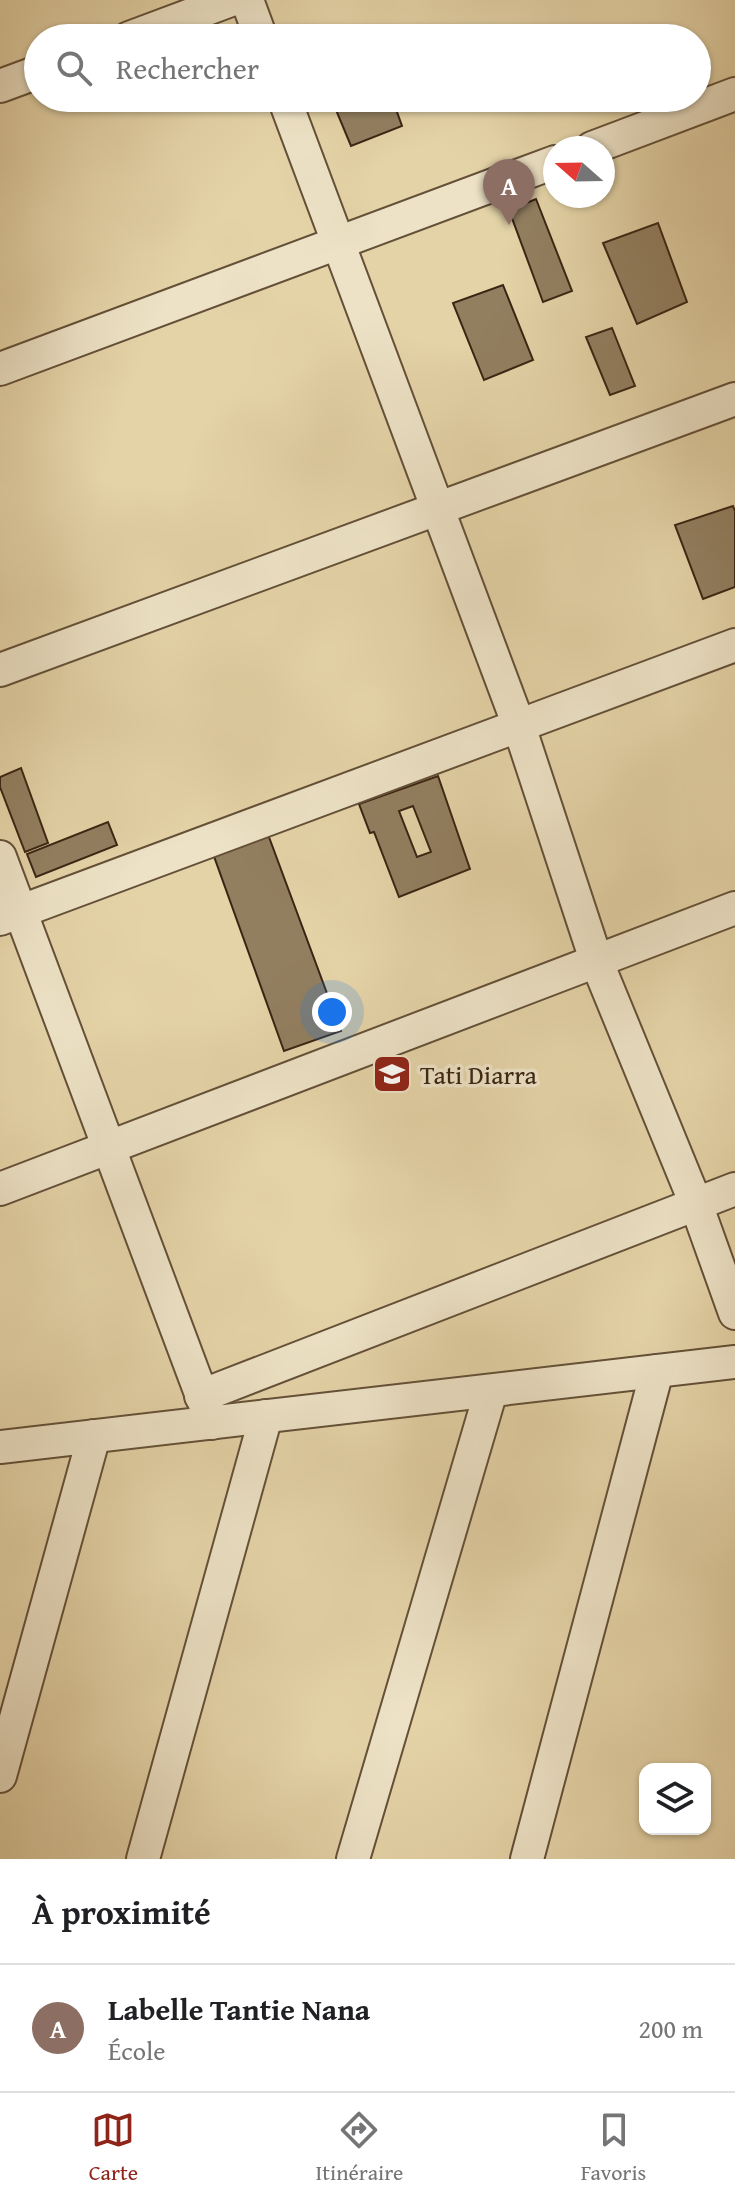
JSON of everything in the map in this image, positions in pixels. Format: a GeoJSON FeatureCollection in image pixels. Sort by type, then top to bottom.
{"type":"FeatureCollection","features":[{"type":"Feature","properties":{"kind":"street"},"geometry":{"type":"LineString","coordinates":[[167,24],[231,0]]}},
{"type":"Feature","properties":{"kind":"street"},"geometry":{"type":"LineString","coordinates":[[247,0],[256,24]]}},
{"type":"Feature","properties":{"kind":"street"},"geometry":{"type":"LineString","coordinates":[[0,86],[24,77]]}},
{"type":"Feature","properties":{"kind":"street"},"geometry":{"type":"LineString","coordinates":[[711,103],[735,94]]}},
{"type":"Feature","properties":{"kind":"street"},"geometry":{"type":"LineString","coordinates":[[289,112],[519,726],[596,960],[696,1204],[735,1313]]}},
{"type":"Feature","properties":{"kind":"street"},"geometry":{"type":"LineString","coordinates":[[615,139],[687,112]]}},
{"type":"Feature","properties":{"kind":"street"},"geometry":{"type":"LineString","coordinates":[[0,369],[543,166]]}},
{"type":"Feature","properties":{"kind":"street"},"geometry":{"type":"LineString","coordinates":[[0,670],[735,399]]}},
{"type":"Feature","properties":{"kind":"street"},"geometry":{"type":"LineString","coordinates":[[10,915],[735,645]]}},
{"type":"Feature","properties":{"kind":"street"},"geometry":{"type":"LineString","coordinates":[[0,857],[10,915],[108,1147],[206,1409]]}},
{"type":"Feature","properties":{"kind":"street"},"geometry":{"type":"LineString","coordinates":[[0,1189],[735,908]]}},
{"type":"Feature","properties":{"kind":"street"},"geometry":{"type":"LineString","coordinates":[[0,1447],[94,1436],[206,1409],[735,1189]]}},
{"type":"Feature","properties":{"kind":"street"},"geometry":{"type":"LineString","coordinates":[[206,1409],[266,1416],[735,1362]]}},
{"type":"Feature","properties":{"kind":"street"},"geometry":{"type":"LineString","coordinates":[[527,1859],[657,1371]]}},
{"type":"Feature","properties":{"kind":"street"},"geometry":{"type":"LineString","coordinates":[[353,1859],[491,1391]]}},
{"type":"Feature","properties":{"kind":"street"},"geometry":{"type":"LineString","coordinates":[[143,1859],[266,1416]]}},
{"type":"Feature","properties":{"kind":"street"},"geometry":{"type":"LineString","coordinates":[[0,1776],[94,1436]]}},
{"type":"Feature","properties":{"kind":"building"},"geometry":{"type":"Polygon","coordinates":[[[337,112],[397,112],[402,126],[351,146],[337,112]]]}},
{"type":"Feature","properties":{"kind":"building"},"geometry":{"type":"Polygon","coordinates":[[[536,199],[572,291],[543,302],[509,210],[536,199]]]}},
{"type":"Feature","properties":{"kind":"building"},"geometry":{"type":"Polygon","coordinates":[[[658,223],[687,302],[637,324],[603,243],[658,223]]]}},
{"type":"Feature","properties":{"kind":"building"},"geometry":{"type":"Polygon","coordinates":[[[503,285],[533,360],[484,380],[453,303],[503,285]]]}},
{"type":"Feature","properties":{"kind":"building"},"geometry":{"type":"Polygon","coordinates":[[[612,328],[635,386],[610,395],[586,337],[612,328]]]}},
{"type":"Feature","properties":{"kind":"building"},"geometry":{"type":"Polygon","coordinates":[[[733,506],[735,587],[703,599],[675,525],[733,506]]]}},
{"type":"Feature","properties":{"kind":"building"},"geometry":{"type":"Polygon","coordinates":[[[21,768],[48,843],[25,852],[0,787],[0,777],[21,768]]]}},
{"type":"Feature","properties":{"kind":"building"},"geometry":{"type":"Polygon","coordinates":[[[438,776],[470,869],[399,897],[374,832],[370,833],[359,804],[438,776]],[[413,806],[399,811],[417,857],[431,852],[413,806]]]}},
{"type":"Feature","properties":{"kind":"building"},"geometry":{"type":"Polygon","coordinates":[[[108,822],[117,845],[36,877],[27,854],[108,822]]]}},
{"type":"Feature","properties":{"kind":"building"},"geometry":{"type":"Polygon","coordinates":[[[266,829],[341,1031],[284,1051],[211,848],[266,829]]]}},
{"type":"Feature","properties":{"kind":"place","name":"Labelle Tantie Nana"},"geometry":{"type":"Point","coordinates":[509,225]}},
{"type":"Feature","properties":{"kind":"place","name":"Tati Diarra"},"geometry":{"type":"Point","coordinates":[392,1074]}}]}
